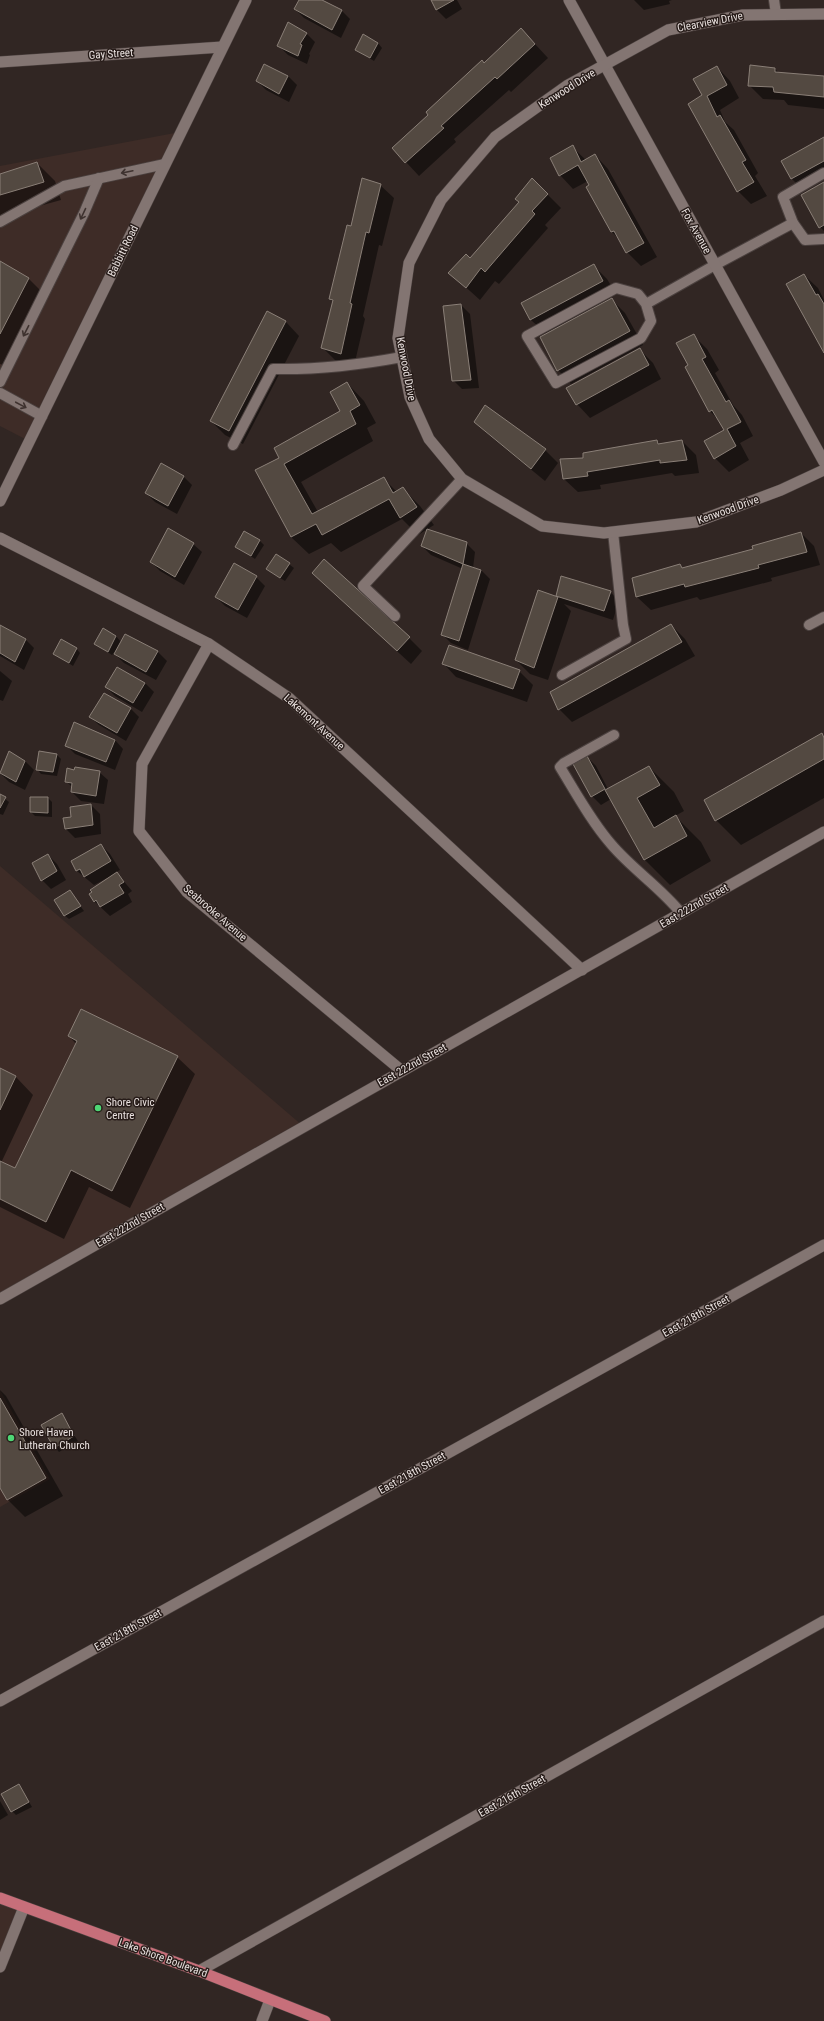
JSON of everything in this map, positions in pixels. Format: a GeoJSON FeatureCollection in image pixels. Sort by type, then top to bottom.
{"type":"FeatureCollection","features":[{"type":"Feature","properties":{"kind":"main road","name":"Lake Shore Boulevard"},"geometry":{"type":"LineString","coordinates":[[0,1898],[199,1971],[325,2021]]}},
{"type":"Feature","properties":{"kind":"street","name":"Babbitt Road"},"geometry":{"type":"LineString","coordinates":[[0,501],[246,0]]}},
{"type":"Feature","properties":{"kind":"street","name":"Fox Avenue"},"geometry":{"type":"LineString","coordinates":[[569,0],[824,462]]}},
{"type":"Feature","properties":{"kind":"street","name":"Clearview Drive"},"geometry":{"type":"LineString","coordinates":[[604,65],[668,30],[743,15],[824,14]]}},
{"type":"Feature","properties":{"kind":"street","name":"Gay Street"},"geometry":{"type":"LineString","coordinates":[[0,62],[222,47]]}},
{"type":"Feature","properties":{"kind":"street","name":"Kenwood Drive"},"geometry":{"type":"LineString","coordinates":[[604,65],[568,85],[495,137],[441,200],[409,263],[398,338],[410,397],[429,439],[462,478],[542,526],[604,533],[696,522],[781,490],[824,470]]}},
{"type":"Feature","properties":{"kind":"street","name":"Lakemont Avenue"},"geometry":{"type":"LineString","coordinates":[[0,538],[209,644],[289,698],[582,970]]}},
{"type":"Feature","properties":{"kind":"street","name":"Seabrooke Avenue"},"geometry":{"type":"LineString","coordinates":[[209,644],[142,764],[139,831],[187,892],[402,1071]]}},
{"type":"Feature","properties":{"kind":"street","name":"East 222nd Street"},"geometry":{"type":"LineString","coordinates":[[0,1299],[824,832]]}},
{"type":"Feature","properties":{"kind":"street","name":"East 218th Street"},"geometry":{"type":"LineString","coordinates":[[0,1701],[824,1245]]}},
{"type":"Feature","properties":{"kind":"street","name":"East 216th Street"},"geometry":{"type":"LineString","coordinates":[[199,1971],[824,1621]]}},
{"type":"Feature","properties":{"kind":"street"},"geometry":{"type":"LineString","coordinates":[[0,1968],[24,1906]]}},
{"type":"Feature","properties":{"kind":"street"},"geometry":{"type":"LineString","coordinates":[[262,2021],[270,2000]]}},
{"type":"Feature","properties":{"kind":"lane"},"geometry":{"type":"LineString","coordinates":[[774,0],[776,14]]}},
{"type":"Feature","properties":{"kind":"lane"},"geometry":{"type":"LineString","coordinates":[[0,222],[64,186],[165,164]]}},
{"type":"Feature","properties":{"kind":"lane"},"geometry":{"type":"LineString","coordinates":[[824,173],[783,197],[793,223],[805,240],[824,239]]}},
{"type":"Feature","properties":{"kind":"lane"},"geometry":{"type":"LineString","coordinates":[[0,382],[84,213],[99,178]]}},
{"type":"Feature","properties":{"kind":"lane"},"geometry":{"type":"LineString","coordinates":[[646,304],[715,264],[793,223]]}},
{"type":"Feature","properties":{"kind":"lane"},"geometry":{"type":"LineString","coordinates":[[616,288],[638,294],[646,304],[651,321],[641,338],[556,383],[527,336],[616,288]]}},
{"type":"Feature","properties":{"kind":"lane"},"geometry":{"type":"LineString","coordinates":[[233,445],[273,369],[304,370],[360,365],[402,357]]}},
{"type":"Feature","properties":{"kind":"lane"},"geometry":{"type":"LineString","coordinates":[[0,393],[42,416]]}},
{"type":"Feature","properties":{"kind":"lane"},"geometry":{"type":"LineString","coordinates":[[395,616],[363,586],[462,478]]}},
{"type":"Feature","properties":{"kind":"lane"},"geometry":{"type":"LineString","coordinates":[[562,675],[626,639],[623,625],[613,532]]}},
{"type":"Feature","properties":{"kind":"lane"},"geometry":{"type":"LineString","coordinates":[[809,625],[824,617]]}},
{"type":"Feature","properties":{"kind":"lane"},"geometry":{"type":"LineString","coordinates":[[614,735],[564,763],[560,767],[603,835],[643,876],[668,896],[681,913]]}},
{"type":"Feature","properties":{"kind":"shaded area"},"geometry":{"type":"Polygon","coordinates":[[[180,132],[29,441],[0,426],[0,166],[180,132]]]}},
{"type":"Feature","properties":{"kind":"shaded area"},"geometry":{"type":"Polygon","coordinates":[[[0,866],[303,1126],[0,1299],[0,866]]]}},
{"type":"Feature","properties":{"kind":"shaded area","name":"Shore Haven Lutheran Church"},"geometry":{"type":"Polygon","coordinates":[[[0,1390],[50,1479],[0,1507],[0,1390]]]}},
{"type":"Feature","properties":{"kind":"shaded area"},"geometry":{"type":"Polygon","coordinates":[[[0,1898],[24,1907],[0,1968],[0,1898]]]}},
{"type":"Feature","properties":{"kind":"building"},"geometry":{"type":"Polygon","coordinates":[[[299,0],[322,0],[342,10],[332,30],[294,9],[299,0]]]}},
{"type":"Feature","properties":{"kind":"building"},"geometry":{"type":"Polygon","coordinates":[[[431,0],[454,0],[436,10],[431,0]]]}},
{"type":"Feature","properties":{"kind":"building"},"geometry":{"type":"Polygon","coordinates":[[[288,22],[307,33],[300,44],[302,45],[298,56],[277,46],[288,22]]]}},
{"type":"Feature","properties":{"kind":"building"},"geometry":{"type":"Polygon","coordinates":[[[521,28],[535,44],[497,79],[495,77],[441,126],[444,128],[405,163],[392,148],[428,115],[426,112],[482,60],[484,63],[521,28]]]}},
{"type":"Feature","properties":{"kind":"building"},"geometry":{"type":"Polygon","coordinates":[[[363,34],[378,43],[370,58],[355,50],[363,34]]]}},
{"type":"Feature","properties":{"kind":"building"},"geometry":{"type":"Polygon","coordinates":[[[264,64],[288,76],[279,94],[256,81],[264,64]]]}},
{"type":"Feature","properties":{"kind":"building"},"geometry":{"type":"Polygon","coordinates":[[[750,65],[775,68],[775,72],[824,76],[824,97],[774,92],[773,87],[748,86],[750,65]]]}},
{"type":"Feature","properties":{"kind":"building"},"geometry":{"type":"Polygon","coordinates":[[[717,66],[727,85],[707,96],[717,117],[720,115],[746,160],[742,162],[754,182],[737,192],[688,104],[702,95],[693,79],[717,66]]]}},
{"type":"Feature","properties":{"kind":"building"},"geometry":{"type":"Polygon","coordinates":[[[824,137],[824,161],[791,179],[781,161],[824,137]]]}},
{"type":"Feature","properties":{"kind":"building"},"geometry":{"type":"Polygon","coordinates":[[[573,145],[581,162],[595,154],[644,243],[626,253],[614,231],[611,232],[586,187],[589,185],[578,165],[559,176],[550,158],[573,145]]]}},
{"type":"Feature","properties":{"kind":"building"},"geometry":{"type":"Polygon","coordinates":[[[37,162],[44,182],[0,195],[0,174],[37,162]]]}},
{"type":"Feature","properties":{"kind":"building"},"geometry":{"type":"Polygon","coordinates":[[[362,178],[381,184],[369,233],[366,232],[350,303],[352,304],[341,354],[321,348],[333,300],[329,299],[347,225],[351,226],[362,178]]]}},
{"type":"Feature","properties":{"kind":"building"},"geometry":{"type":"Polygon","coordinates":[[[532,178],[548,194],[532,211],[535,214],[485,272],[481,268],[466,288],[448,273],[466,254],[470,258],[519,202],[515,199],[532,178]]]}},
{"type":"Feature","properties":{"kind":"building"},"geometry":{"type":"Polygon","coordinates":[[[824,182],[824,225],[819,228],[801,195],[824,182]]]}},
{"type":"Feature","properties":{"kind":"building"},"geometry":{"type":"Polygon","coordinates":[[[0,261],[29,278],[0,334],[0,261]]]}},
{"type":"Feature","properties":{"kind":"building"},"geometry":{"type":"Polygon","coordinates":[[[594,264],[603,281],[530,320],[521,303],[594,264]]]}},
{"type":"Feature","properties":{"kind":"building"},"geometry":{"type":"Polygon","coordinates":[[[804,274],[816,295],[818,294],[824,304],[824,353],[786,284],[804,274]]]}},
{"type":"Feature","properties":{"kind":"building"},"geometry":{"type":"Polygon","coordinates":[[[612,298],[630,331],[557,371],[540,337],[612,298]]]}},
{"type":"Feature","properties":{"kind":"building"},"geometry":{"type":"Polygon","coordinates":[[[461,304],[471,380],[452,381],[443,306],[461,304]]]}},
{"type":"Feature","properties":{"kind":"building"},"geometry":{"type":"Polygon","coordinates":[[[267,311],[286,321],[229,431],[210,421],[267,311]]]}},
{"type":"Feature","properties":{"kind":"building"},"geometry":{"type":"Polygon","coordinates":[[[694,334],[706,357],[702,359],[726,402],[729,400],[741,422],[727,429],[736,446],[714,459],[704,441],[724,430],[712,410],[709,412],[685,367],[688,365],[676,343],[694,334]]]}},
{"type":"Feature","properties":{"kind":"building"},"geometry":{"type":"Polygon","coordinates":[[[640,348],[649,365],[576,405],[566,388],[640,348]]]}},
{"type":"Feature","properties":{"kind":"building"},"geometry":{"type":"Polygon","coordinates":[[[347,382],[360,405],[350,411],[356,424],[284,464],[312,514],[384,477],[393,493],[403,487],[417,507],[400,518],[389,499],[322,535],[316,524],[291,537],[255,470],[279,458],[274,448],[340,411],[330,392],[347,382]]]}},
{"type":"Feature","properties":{"kind":"building"},"geometry":{"type":"Polygon","coordinates":[[[485,405],[546,449],[531,469],[474,422],[485,405]]]}},
{"type":"Feature","properties":{"kind":"building"},"geometry":{"type":"Polygon","coordinates":[[[657,440],[658,444],[682,440],[687,460],[660,463],[660,460],[587,472],[588,476],[563,479],[560,459],[583,458],[583,453],[657,440]]]}},
{"type":"Feature","properties":{"kind":"building"},"geometry":{"type":"Polygon","coordinates":[[[161,463],[184,476],[168,506],[145,493],[161,463]]]}},
{"type":"Feature","properties":{"kind":"building"},"geometry":{"type":"Polygon","coordinates":[[[168,528],[194,543],[175,577],[150,562],[168,528]]]}},
{"type":"Feature","properties":{"kind":"building"},"geometry":{"type":"Polygon","coordinates":[[[427,529],[467,542],[463,564],[421,546],[427,529]]]}},
{"type":"Feature","properties":{"kind":"building"},"geometry":{"type":"Polygon","coordinates":[[[244,531],[260,540],[251,556],[235,547],[244,531]]]}},
{"type":"Feature","properties":{"kind":"building"},"geometry":{"type":"Polygon","coordinates":[[[801,532],[807,552],[758,565],[759,568],[685,587],[684,584],[636,597],[632,578],[680,564],[682,568],[753,549],[752,546],[801,532]]]}},
{"type":"Feature","properties":{"kind":"building"},"geometry":{"type":"Polygon","coordinates":[[[276,554],[290,563],[280,578],[266,569],[276,554]]]}},
{"type":"Feature","properties":{"kind":"building"},"geometry":{"type":"Polygon","coordinates":[[[324,559],[410,637],[397,651],[312,573],[324,559]]]}},
{"type":"Feature","properties":{"kind":"building"},"geometry":{"type":"Polygon","coordinates":[[[234,563],[257,576],[238,610],[215,597],[234,563]]]}},
{"type":"Feature","properties":{"kind":"building"},"geometry":{"type":"Polygon","coordinates":[[[463,564],[481,570],[459,641],[441,635],[463,564]]]}},
{"type":"Feature","properties":{"kind":"building"},"geometry":{"type":"Polygon","coordinates":[[[561,576],[611,591],[604,611],[556,596],[561,576]]]}},
{"type":"Feature","properties":{"kind":"building"},"geometry":{"type":"Polygon","coordinates":[[[538,590],[558,597],[534,668],[515,660],[538,590]]]}},
{"type":"Feature","properties":{"kind":"building"},"geometry":{"type":"Polygon","coordinates":[[[671,624],[682,642],[558,710],[550,692],[671,624]]]}},
{"type":"Feature","properties":{"kind":"building"},"geometry":{"type":"Polygon","coordinates":[[[0,625],[26,639],[15,662],[0,653],[0,625]]]}},
{"type":"Feature","properties":{"kind":"building"},"geometry":{"type":"Polygon","coordinates":[[[103,628],[116,636],[108,652],[94,644],[103,628]]]}},
{"type":"Feature","properties":{"kind":"building"},"geometry":{"type":"Polygon","coordinates":[[[125,634],[158,651],[146,672],[114,654],[125,634]]]}},
{"type":"Feature","properties":{"kind":"building"},"geometry":{"type":"Polygon","coordinates":[[[61,639],[77,648],[69,663],[53,654],[61,639]]]}},
{"type":"Feature","properties":{"kind":"building"},"geometry":{"type":"Polygon","coordinates":[[[449,645],[520,670],[513,689],[442,664],[449,645]]]}},
{"type":"Feature","properties":{"kind":"building"},"geometry":{"type":"Polygon","coordinates":[[[117,667],[145,683],[133,703],[105,687],[117,667]]]}},
{"type":"Feature","properties":{"kind":"building"},"geometry":{"type":"Polygon","coordinates":[[[104,693],[131,708],[117,733],[89,717],[104,693]]]}},
{"type":"Feature","properties":{"kind":"building"},"geometry":{"type":"Polygon","coordinates":[[[74,722],[115,740],[106,762],[65,746],[74,722]]]}},
{"type":"Feature","properties":{"kind":"building"},"geometry":{"type":"Polygon","coordinates":[[[822,733],[824,738],[824,759],[715,821],[704,800],[822,733]]]}},
{"type":"Feature","properties":{"kind":"building"},"geometry":{"type":"Polygon","coordinates":[[[9,751],[25,761],[16,782],[0,773],[9,751]]]}},
{"type":"Feature","properties":{"kind":"building"},"geometry":{"type":"Polygon","coordinates":[[[39,751],[57,754],[53,772],[36,770],[39,751]]]}},
{"type":"Feature","properties":{"kind":"building"},"geometry":{"type":"Polygon","coordinates":[[[587,756],[605,789],[591,797],[573,764],[587,756]]]}},
{"type":"Feature","properties":{"kind":"building"},"geometry":{"type":"Polygon","coordinates":[[[649,766],[660,785],[637,798],[654,828],[676,815],[687,836],[644,860],[605,790],[649,766]]]}},
{"type":"Feature","properties":{"kind":"building"},"geometry":{"type":"Polygon","coordinates":[[[75,767],[100,771],[96,796],[71,792],[72,783],[65,782],[67,768],[74,770],[75,767]]]}},
{"type":"Feature","properties":{"kind":"building"},"geometry":{"type":"Polygon","coordinates":[[[0,794],[6,797],[0,808],[0,794]]]}},
{"type":"Feature","properties":{"kind":"building"},"geometry":{"type":"Polygon","coordinates":[[[30,797],[48,797],[48,813],[30,812],[30,797]]]}},
{"type":"Feature","properties":{"kind":"building"},"geometry":{"type":"Polygon","coordinates":[[[91,804],[93,825],[65,829],[63,818],[71,817],[70,807],[91,804]]]}},
{"type":"Feature","properties":{"kind":"building"},"geometry":{"type":"Polygon","coordinates":[[[101,844],[111,861],[84,877],[80,869],[76,871],[71,861],[101,844]]]}},
{"type":"Feature","properties":{"kind":"building"},"geometry":{"type":"Polygon","coordinates":[[[48,854],[57,871],[41,881],[32,863],[48,854]]]}},
{"type":"Feature","properties":{"kind":"building"},"geometry":{"type":"Polygon","coordinates":[[[117,872],[124,882],[119,885],[124,893],[100,907],[96,900],[94,902],[89,894],[92,892],[90,890],[117,872]]]}},
{"type":"Feature","properties":{"kind":"building"},"geometry":{"type":"Polygon","coordinates":[[[70,890],[81,906],[64,916],[54,900],[70,890]]]}},
{"type":"Feature","properties":{"kind":"building","name":"Shore Civic Centre"},"geometry":{"type":"Polygon","coordinates":[[[81,1009],[178,1056],[112,1191],[71,1170],[46,1222],[0,1199],[0,1161],[15,1168],[77,1041],[68,1036],[81,1009]]]}},
{"type":"Feature","properties":{"kind":"building"},"geometry":{"type":"Polygon","coordinates":[[[0,1068],[16,1076],[0,1110],[0,1068]]]}},
{"type":"Feature","properties":{"kind":"building","name":"Shore Haven Lutheran Church"},"geometry":{"type":"Polygon","coordinates":[[[0,1398],[46,1478],[7,1500],[0,1488],[0,1398]]]}},
{"type":"Feature","properties":{"kind":"building"},"geometry":{"type":"Polygon","coordinates":[[[62,1413],[74,1436],[54,1448],[41,1425],[62,1413]]]}},
{"type":"Feature","properties":{"kind":"building"},"geometry":{"type":"Polygon","coordinates":[[[19,1784],[29,1802],[11,1812],[1,1794],[19,1784]]]}},
{"type":"Feature","properties":{"kind":"place","name":"Shore Civic Centre"},"geometry":{"type":"Point","coordinates":[98,1108]}},
{"type":"Feature","properties":{"kind":"place","name":"Shore Haven Lutheran Church"},"geometry":{"type":"Point","coordinates":[11,1438]}}]}
